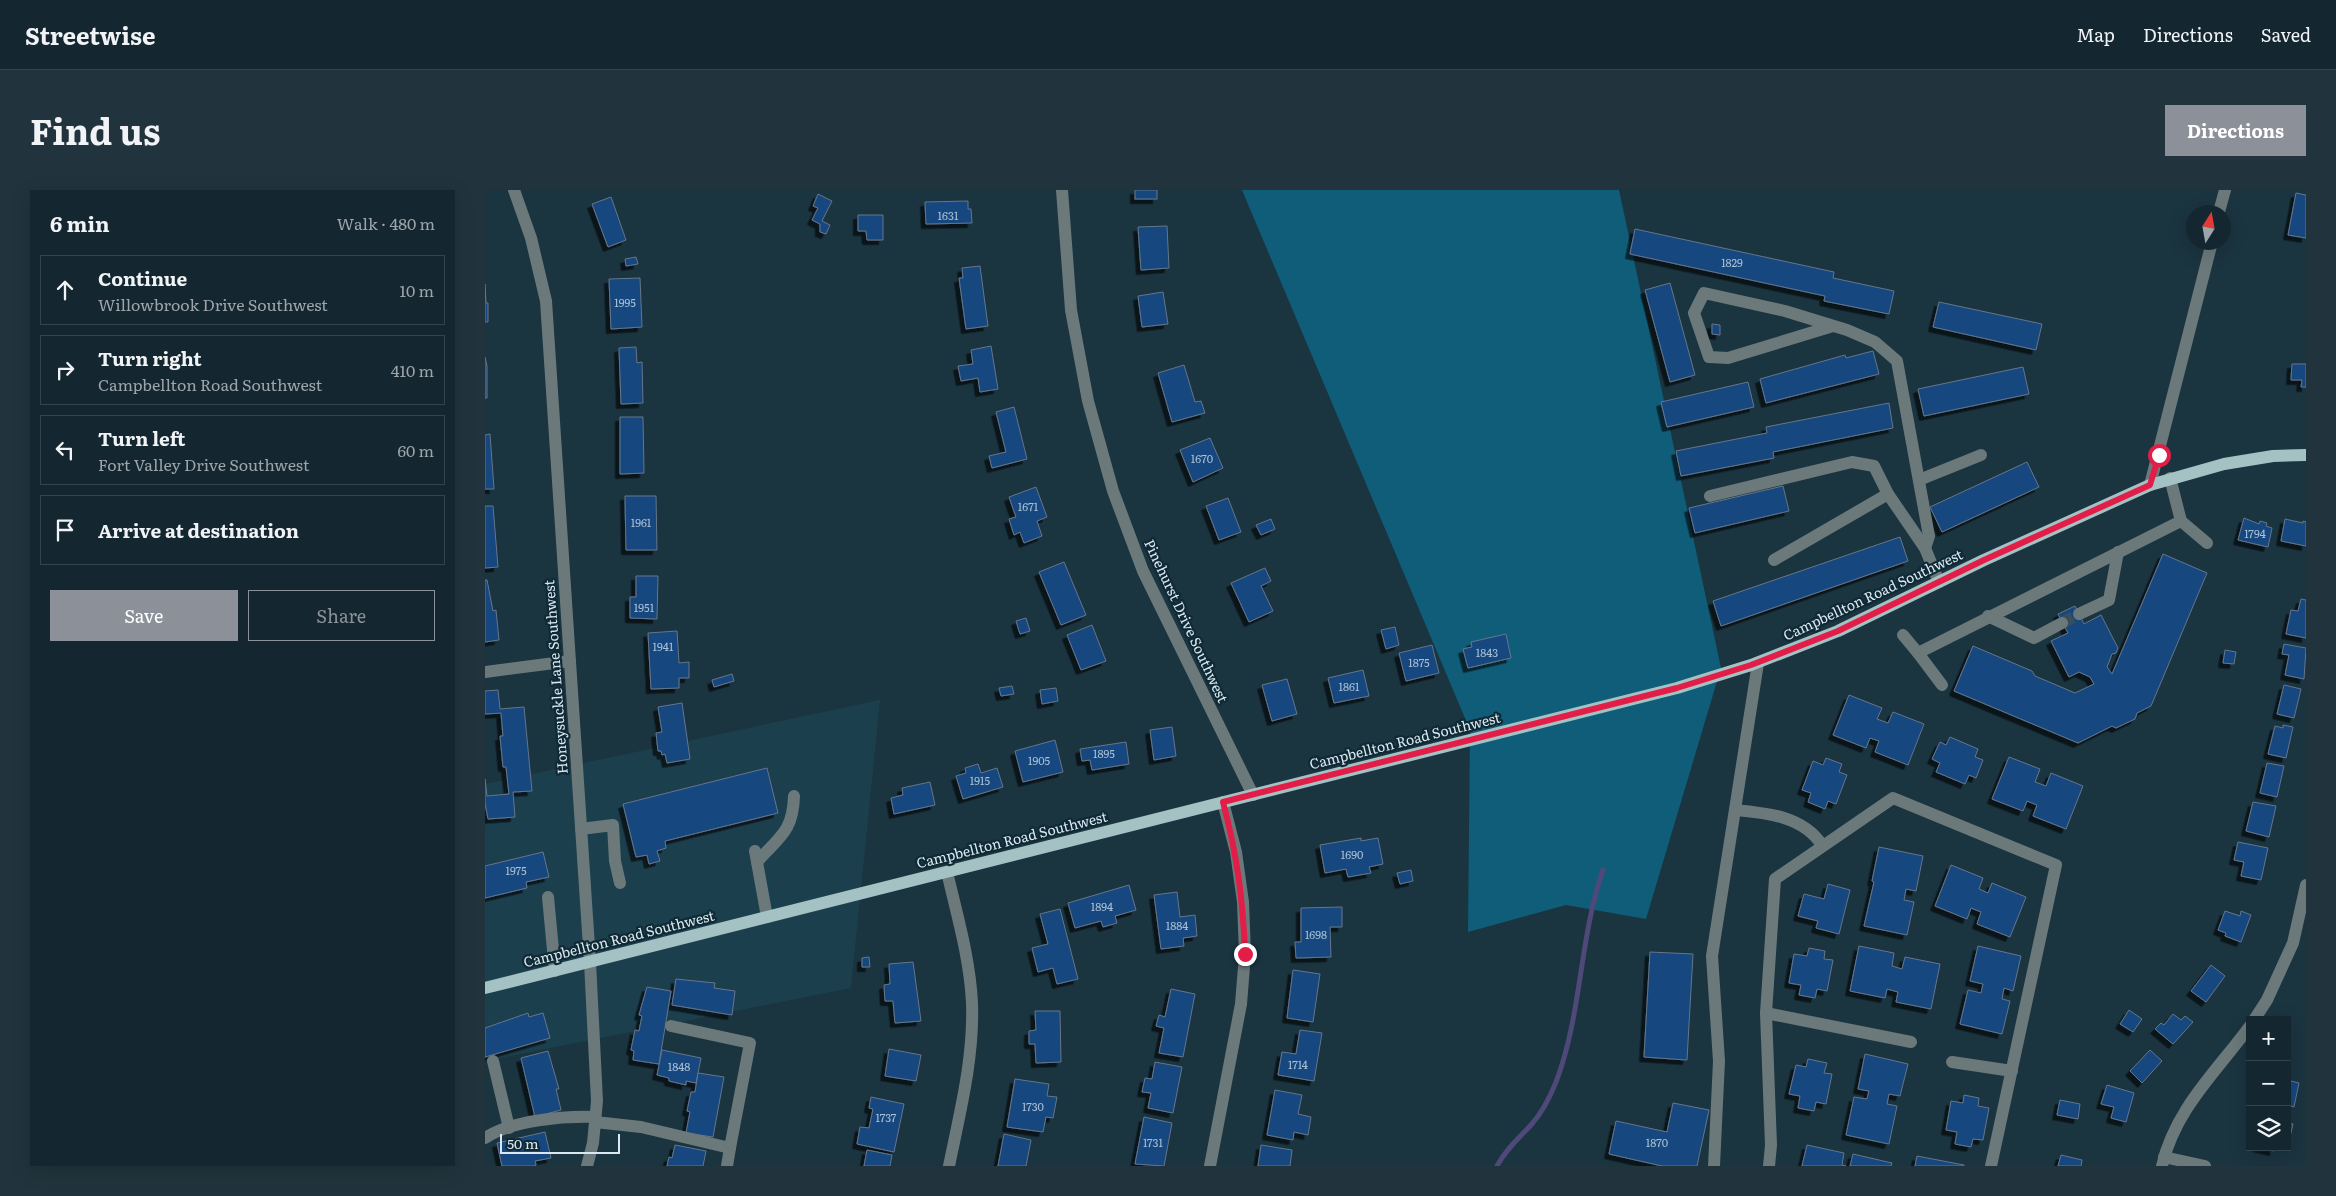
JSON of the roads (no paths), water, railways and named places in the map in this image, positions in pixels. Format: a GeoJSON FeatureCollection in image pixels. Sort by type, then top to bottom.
{"type":"FeatureCollection","features":[{"type":"Feature","properties":{"kind":"main road","name":"Campbellton Road Southwest"},"geometry":{"type":"LineString","coordinates":[[485,988],[1677,688],[1758,663],[1838,631],[1939,582],[2150,485],[2224,464],[2273,456],[2306,455]]}},
{"type":"Feature","properties":{"kind":"street","name":"Honeysuckle Lane Southwest"},"geometry":{"type":"LineString","coordinates":[[514,190],[531,238],[546,301],[590,962],[597,1101],[587,1166]]}},
{"type":"Feature","properties":{"kind":"street","name":"Pinehurst Drive Southwest"},"geometry":{"type":"LineString","coordinates":[[1061,190],[1071,310],[1088,401],[1113,491],[1143,571],[1253,795]]}},
{"type":"Feature","properties":{"kind":"street"},"geometry":{"type":"LineString","coordinates":[[2221,205],[2225,190]]}},
{"type":"Feature","properties":{"kind":"street"},"geometry":{"type":"LineString","coordinates":[[2150,485],[2210,250]]}},
{"type":"Feature","properties":{"kind":"street"},"geometry":{"type":"LineString","coordinates":[[1833,326],[1728,358],[1709,357],[1694,313],[1704,293],[1785,311],[1833,326],[1875,342],[1897,361],[1929,536],[1925,548]]}},
{"type":"Feature","properties":{"kind":"street"},"geometry":{"type":"LineString","coordinates":[[1919,480],[1981,455]]}},
{"type":"Feature","properties":{"kind":"street"},"geometry":{"type":"LineString","coordinates":[[1710,496],[1852,462],[1874,466],[1888,494],[1925,548],[1939,582]]}},
{"type":"Feature","properties":{"kind":"street"},"geometry":{"type":"LineString","coordinates":[[2170,478],[2181,521],[2207,543]]}},
{"type":"Feature","properties":{"kind":"street"},"geometry":{"type":"LineString","coordinates":[[1774,560],[1888,494]]}},
{"type":"Feature","properties":{"kind":"street"},"geometry":{"type":"LineString","coordinates":[[1918,653],[1988,616],[2181,521]]}},
{"type":"Feature","properties":{"kind":"street"},"geometry":{"type":"LineString","coordinates":[[2079,614],[2109,600],[2118,552]]}},
{"type":"Feature","properties":{"kind":"street"},"geometry":{"type":"LineString","coordinates":[[1988,616],[2034,638],[2062,623]]}},
{"type":"Feature","properties":{"kind":"street"},"geometry":{"type":"LineString","coordinates":[[1903,635],[1942,685]]}},
{"type":"Feature","properties":{"kind":"street"},"geometry":{"type":"LineString","coordinates":[[485,672],[570,661]]}},
{"type":"Feature","properties":{"kind":"street"},"geometry":{"type":"LineString","coordinates":[[1714,1166],[1719,1061],[1712,956],[1758,663]]}},
{"type":"Feature","properties":{"kind":"street"},"geometry":{"type":"LineString","coordinates":[[767,917],[756,856],[787,830],[793,815],[794,796]]}},
{"type":"Feature","properties":{"kind":"street"},"geometry":{"type":"LineString","coordinates":[[1769,1166],[1771,1145],[1766,1013],[1775,879],[1893,798],[2056,865],[1991,1166]]}},
{"type":"Feature","properties":{"kind":"street"},"geometry":{"type":"LineString","coordinates":[[1210,1166],[1241,1004],[1245,954],[1242,894],[1236,852],[1223,802]]}},
{"type":"Feature","properties":{"kind":"street"},"geometry":{"type":"LineString","coordinates":[[1735,810],[1763,812],[1798,822],[1816,836],[1822,845]]}},
{"type":"Feature","properties":{"kind":"street"},"geometry":{"type":"LineString","coordinates":[[581,828],[613,826],[615,861],[620,882]]}},
{"type":"Feature","properties":{"kind":"street"},"geometry":{"type":"LineString","coordinates":[[947,872],[969,967],[972,1003],[967,1075],[949,1166]]}},
{"type":"Feature","properties":{"kind":"street"},"geometry":{"type":"LineString","coordinates":[[2257,1016],[2267,1000],[2293,943],[2306,885]]}},
{"type":"Feature","properties":{"kind":"street"},"geometry":{"type":"LineString","coordinates":[[548,897],[555,971]]}},
{"type":"Feature","properties":{"kind":"street"},"geometry":{"type":"LineString","coordinates":[[1766,1013],[1911,1042]]}},
{"type":"Feature","properties":{"kind":"street"},"geometry":{"type":"LineString","coordinates":[[671,1026],[750,1043],[727,1166]]}},
{"type":"Feature","properties":{"kind":"street"},"geometry":{"type":"LineString","coordinates":[[2205,1166],[2163,1162],[2177,1126],[2195,1095],[2246,1031]]}},
{"type":"Feature","properties":{"kind":"street"},"geometry":{"type":"LineString","coordinates":[[493,1061],[509,1128]]}},
{"type":"Feature","properties":{"kind":"street"},"geometry":{"type":"LineString","coordinates":[[1952,1062],[2012,1070]]}},
{"type":"Feature","properties":{"kind":"street"},"geometry":{"type":"LineString","coordinates":[[485,1138],[497,1130],[556,1118],[595,1120],[641,1127],[730,1148]]}},
{"type":"Feature","properties":{"kind":"waterway"},"geometry":{"type":"LineString","coordinates":[[1497,1166],[1509,1149],[1539,1115],[1556,1082],[1571,1030],[1589,923],[1603,870]]}},
{"type":"Feature","properties":{"kind":"tunnel"},"geometry":{"type":"LineString","coordinates":[[2062,623],[2079,614]]}}]}
